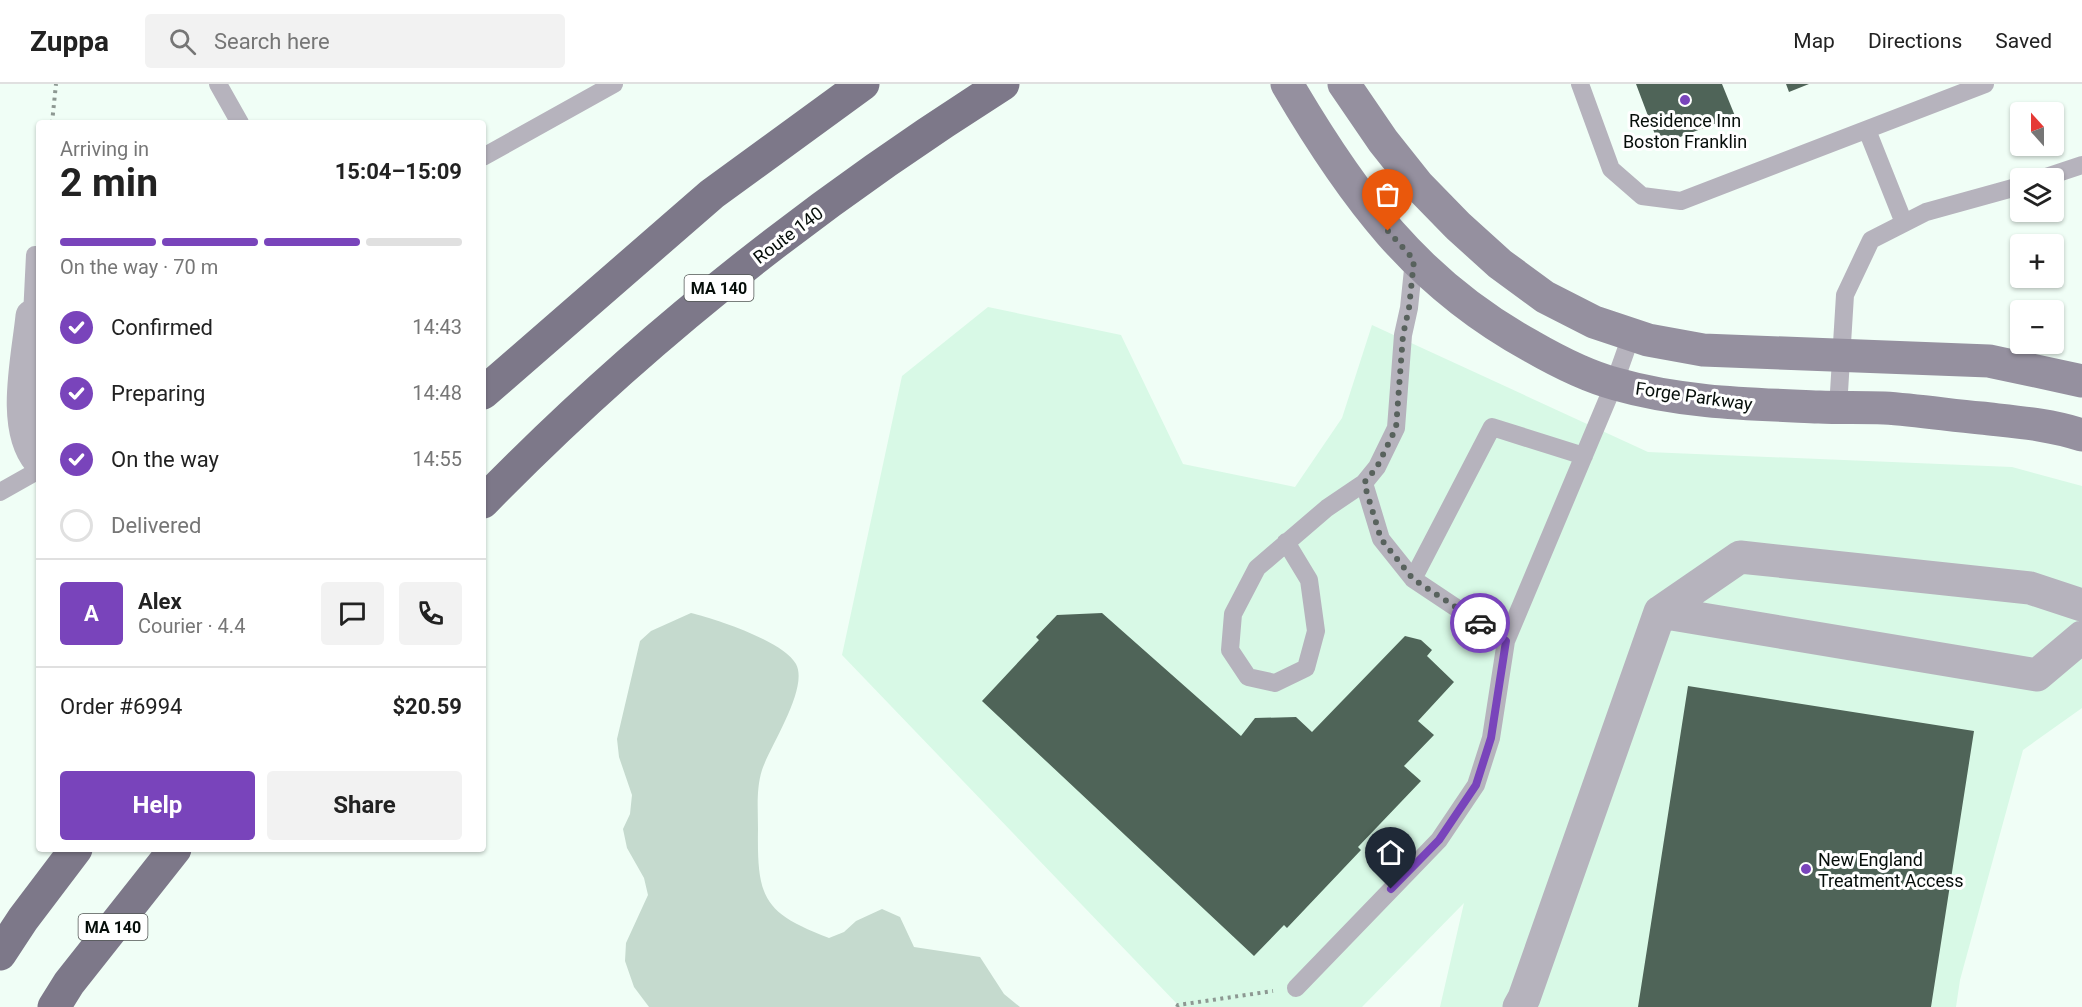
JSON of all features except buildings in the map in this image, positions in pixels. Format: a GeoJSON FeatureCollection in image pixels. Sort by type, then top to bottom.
{"type":"FeatureCollection","features":[{"type":"Feature","properties":{"kind":"main road"},"geometry":{"type":"LineString","coordinates":[[486,390],[712,194],[863,84]]}},
{"type":"Feature","properties":{"kind":"main road","name":"Route 140"},"geometry":{"type":"LineString","coordinates":[[486,499],[537,447],[621,370],[707,298],[842,194],[936,127],[1003,84]]}},
{"type":"Feature","properties":{"kind":"main road"},"geometry":{"type":"LineString","coordinates":[[0,954],[23,919],[74,852]]}},
{"type":"Feature","properties":{"kind":"main road","name":"MA 140"},"geometry":{"type":"LineString","coordinates":[[54,1007],[69,983],[173,852]]}},
{"type":"Feature","properties":{"kind":"street","name":"Forge Parkway"},"geometry":{"type":"LineString","coordinates":[[1287,84],[1341,172],[1375,217],[1414,260],[1457,298],[1505,332],[1555,360],[1614,384],[1663,395],[1719,403],[1886,408],[2053,426],[2082,435]]}},
{"type":"Feature","properties":{"kind":"street"},"geometry":{"type":"LineString","coordinates":[[1344,84],[1383,141],[1418,185],[1458,226],[1500,264],[1545,297],[1594,322],[1631,336],[1703,350],[1989,361],[2082,381]]}},
{"type":"Feature","properties":{"kind":"street"},"geometry":{"type":"LineString","coordinates":[[35,314],[23,409],[27,443],[36,456]]}},
{"type":"Feature","properties":{"kind":"street"},"geometry":{"type":"LineString","coordinates":[[1524,1004],[1660,612],[1740,557],[2030,588],[2082,604]]}},
{"type":"Feature","properties":{"kind":"street"},"geometry":{"type":"LineString","coordinates":[[1660,612],[2037,675],[2082,637]]}},
{"type":"Feature","properties":{"kind":"lane"},"geometry":{"type":"LineString","coordinates":[[218,84],[238,120]]}},
{"type":"Feature","properties":{"kind":"lane"},"geometry":{"type":"LineString","coordinates":[[486,155],[614,84]]}},
{"type":"Feature","properties":{"kind":"lane"},"geometry":{"type":"LineString","coordinates":[[1580,84],[1611,169],[1642,196],[1681,201],[1985,84]]}},
{"type":"Feature","properties":{"kind":"lane"},"geometry":{"type":"LineString","coordinates":[[1867,130],[1904,223]]}},
{"type":"Feature","properties":{"kind":"lane"},"geometry":{"type":"LineString","coordinates":[[2064,171],[2082,165]]}},
{"type":"Feature","properties":{"kind":"lane"},"geometry":{"type":"LineString","coordinates":[[1838,408],[1845,295],[1871,240],[1926,212],[2010,189]]}},
{"type":"Feature","properties":{"kind":"lane"},"geometry":{"type":"LineString","coordinates":[[35,255],[35,314]]}},
{"type":"Feature","properties":{"kind":"lane"},"geometry":{"type":"LineString","coordinates":[[1286,542],[1309,580],[1316,631],[1306,668],[1275,683],[1248,677],[1230,650],[1233,614],[1257,568],[1286,542],[1328,508],[1364,483],[1377,467],[1396,428],[1403,335],[1409,308],[1414,260]]}},
{"type":"Feature","properties":{"kind":"lane"},"geometry":{"type":"LineString","coordinates":[[1296,988],[1439,840],[1476,785],[1491,738],[1506,641],[1614,384],[1631,336]]}},
{"type":"Feature","properties":{"kind":"lane"},"geometry":{"type":"LineString","coordinates":[[1413,579],[1492,428],[1584,456]]}},
{"type":"Feature","properties":{"kind":"lane"},"geometry":{"type":"LineString","coordinates":[[0,492],[36,472]]}},
{"type":"Feature","properties":{"kind":"lane"},"geometry":{"type":"LineString","coordinates":[[1364,483],[1381,539],[1413,579],[1506,641]]}},
{"type":"Feature","properties":{"kind":"path"},"geometry":{"type":"LineString","coordinates":[[52,120],[56,84]]}},
{"type":"Feature","properties":{"kind":"path"},"geometry":{"type":"LineString","coordinates":[[1177,1007],[1178,1005],[1296,988]]}},
{"type":"Feature","properties":{"kind":"shaded area"},"geometry":{"type":"Polygon","coordinates":[[[988,307],[1121,335],[1183,464],[1295,487],[1342,418],[1372,325],[1648,452],[2012,467],[2082,486],[2082,708],[2023,750],[1960,980],[1956,1007],[1440,1007],[1464,903],[1362,1007],[1180,1007],[842,655],[902,376],[988,307]]]}},
{"type":"Feature","properties":{"kind":"shaded area"},"geometry":{"type":"Polygon","coordinates":[[[691,613],[764,639],[789,655],[796,664],[799,674],[793,702],[762,770],[758,792],[759,872],[768,900],[777,911],[807,929],[829,938],[844,932],[856,921],[882,909],[900,917],[914,947],[980,957],[1004,994],[1020,1007],[649,1007],[634,987],[625,961],[626,943],[648,895],[644,878],[627,848],[623,829],[630,814],[632,795],[619,757],[617,739],[640,641],[651,631],[691,613]]]}},
{"type":"Feature","properties":{"kind":"way so far"},"geometry":{"type":"LineString","coordinates":[[1388,231],[1414,260],[1409,308],[1403,335],[1396,428],[1377,467],[1364,483],[1381,539],[1413,579],[1480,623]]}},
{"type":"Feature","properties":{"kind":"place","name":"Residence Inn Boston Franklin"},"geometry":{"type":"Point","coordinates":[1685,100]}},
{"type":"Feature","properties":{"kind":"place","name":"New England Treatment Access"},"geometry":{"type":"Point","coordinates":[1806,869]}},
{"type":"Feature","properties":{"kind":"route"},"geometry":{"type":"LineString","coordinates":[[1391,889],[1439,840],[1476,785],[1491,738],[1506,641],[1480,623]]}}]}
